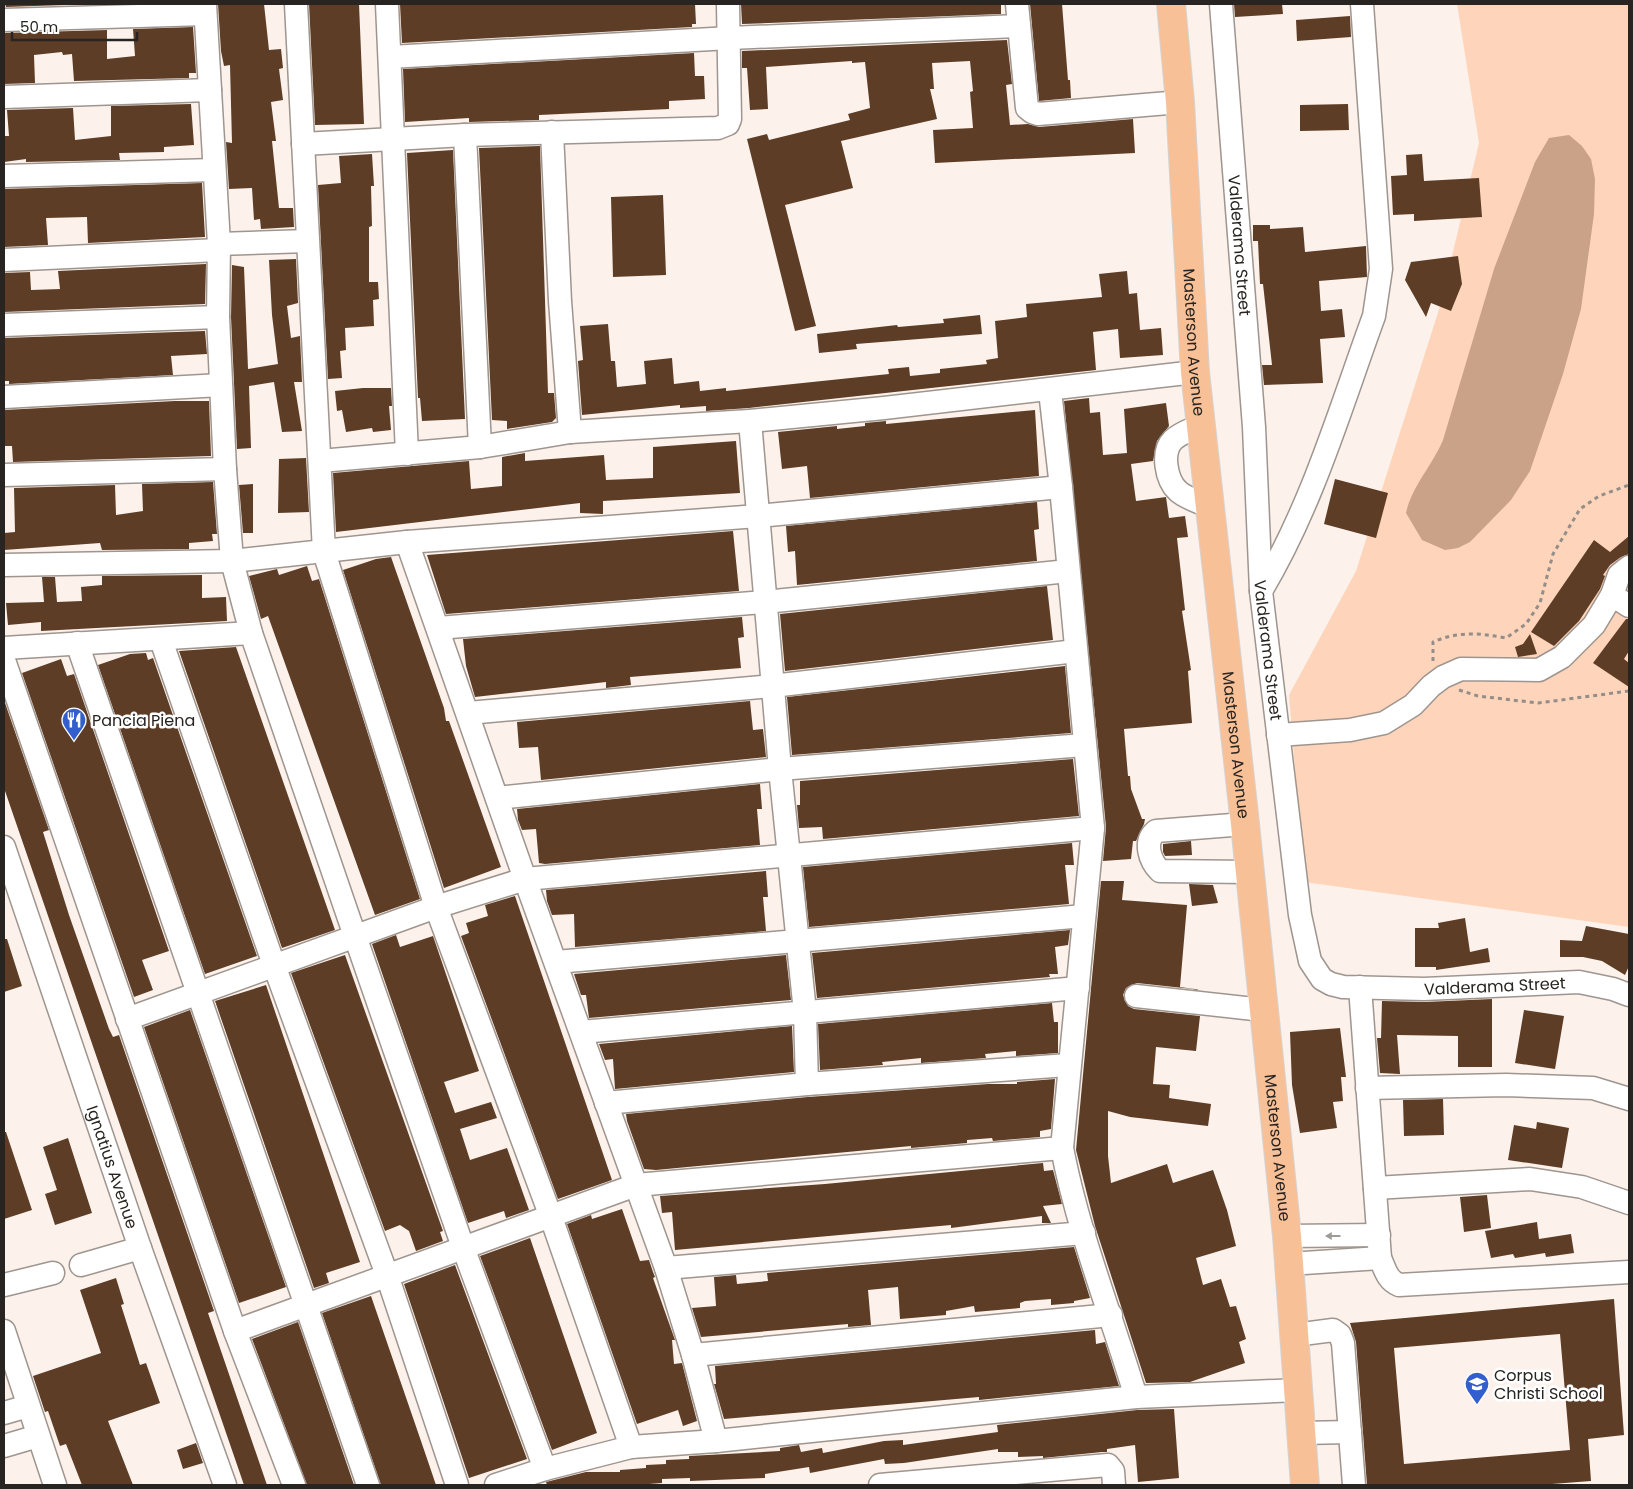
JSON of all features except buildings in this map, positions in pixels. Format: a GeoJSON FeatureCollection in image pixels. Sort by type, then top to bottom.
{"type":"FeatureCollection","features":[{"type":"Feature","properties":{"kind":"main road","name":"Masterson Avenue"},"geometry":{"type":"LineString","coordinates":[[1171,4],[1180,102],[1196,372],[1287,1236],[1305,1485]]}},
{"type":"Feature","properties":{"kind":"street"},"geometry":{"type":"LineString","coordinates":[[296,4],[324,552],[436,907],[551,1217],[631,1447]]}},
{"type":"Feature","properties":{"kind":"street"},"geometry":{"type":"LineString","coordinates":[[387,4],[407,454]]}},
{"type":"Feature","properties":{"kind":"street"},"geometry":{"type":"LineString","coordinates":[[303,144],[392,138],[718,128],[725,126],[730,119],[728,4]]}},
{"type":"Feature","properties":{"kind":"street"},"geometry":{"type":"LineString","coordinates":[[1017,4],[1027,108],[1032,112],[1038,114],[1180,102]]}},
{"type":"Feature","properties":{"kind":"street","name":"Valderama Street"},"geometry":{"type":"LineString","coordinates":[[1221,4],[1254,427],[1261,591],[1300,914],[1310,961],[1322,979],[1331,984],[1424,989],[1558,982],[1596,985],[1629,995]]}},
{"type":"Feature","properties":{"kind":"street"},"geometry":{"type":"LineString","coordinates":[[1261,591],[1283,554],[1312,488],[1374,316],[1379,291],[1381,269],[1362,4]]}},
{"type":"Feature","properties":{"kind":"street"},"geometry":{"type":"LineString","coordinates":[[4,20],[205,9],[219,247],[218,317],[225,469],[232,561],[251,634],[355,936],[464,1250],[545,1469]]}},
{"type":"Feature","properties":{"kind":"street"},"geometry":{"type":"LineString","coordinates":[[390,56],[730,38],[1019,26]]}},
{"type":"Feature","properties":{"kind":"street"},"geometry":{"type":"LineString","coordinates":[[4,97],[210,90]]}},
{"type":"Feature","properties":{"kind":"street"},"geometry":{"type":"LineString","coordinates":[[552,132],[560,302],[570,432]]}},
{"type":"Feature","properties":{"kind":"street"},"geometry":{"type":"LineString","coordinates":[[465,135],[480,447]]}},
{"type":"Feature","properties":{"kind":"street"},"geometry":{"type":"LineString","coordinates":[[4,176],[214,170]]}},
{"type":"Feature","properties":{"kind":"street"},"geometry":{"type":"LineString","coordinates":[[4,260],[308,240]]}},
{"type":"Feature","properties":{"kind":"street"},"geometry":{"type":"LineString","coordinates":[[4,325],[218,317]]}},
{"type":"Feature","properties":{"kind":"street"},"geometry":{"type":"LineString","coordinates":[[320,461],[480,447],[570,432],[750,421],[1050,391],[1196,372]]}},
{"type":"Feature","properties":{"kind":"street"},"geometry":{"type":"LineString","coordinates":[[4,397],[221,385]]}},
{"type":"Feature","properties":{"kind":"street"},"geometry":{"type":"LineString","coordinates":[[1050,391],[1061,487],[1093,828],[1078,988],[1068,1065],[1062,1148],[1067,1176],[1136,1397]]}},
{"type":"Feature","properties":{"kind":"street"},"geometry":{"type":"LineString","coordinates":[[750,421],[772,686],[805,1012],[807,1084]]}},
{"type":"Feature","properties":{"kind":"street"},"geometry":{"type":"LineString","coordinates":[[1201,425],[1174,440],[1167,451],[1167,464],[1169,477],[1179,492],[1210,507]]}},
{"type":"Feature","properties":{"kind":"street"},"geometry":{"type":"LineString","coordinates":[[4,475],[225,469]]}},
{"type":"Feature","properties":{"kind":"street"},"geometry":{"type":"LineString","coordinates":[[4,565],[232,561],[406,542],[758,516],[1061,487]]}},
{"type":"Feature","properties":{"kind":"street"},"geometry":{"type":"LineString","coordinates":[[406,542],[468,712],[525,879],[666,1268],[693,1355],[716,1441]]}},
{"type":"Feature","properties":{"kind":"street"},"geometry":{"type":"LineString","coordinates":[[1278,735],[1350,730],[1384,723],[1413,705],[1431,686],[1443,677],[1461,669],[1539,670],[1562,657],[1620,600],[1619,575],[1629,567]]}},
{"type":"Feature","properties":{"kind":"street"},"geometry":{"type":"LineString","coordinates":[[438,628],[765,602],[1068,571]]}},
{"type":"Feature","properties":{"kind":"street"},"geometry":{"type":"LineString","coordinates":[[4,648],[251,634]]}},
{"type":"Feature","properties":{"kind":"street"},"geometry":{"type":"LineString","coordinates":[[161,640],[274,965],[387,1275],[457,1485]]}},
{"type":"Feature","properties":{"kind":"street"},"geometry":{"type":"LineString","coordinates":[[77,643],[368,1485]]}},
{"type":"Feature","properties":{"kind":"street"},"geometry":{"type":"LineString","coordinates":[[468,712],[772,686],[1076,651]]}},
{"type":"Feature","properties":{"kind":"street"},"geometry":{"type":"LineString","coordinates":[[4,660],[236,1331],[294,1485]]}},
{"type":"Feature","properties":{"kind":"street"},"geometry":{"type":"LineString","coordinates":[[497,798],[780,769],[1084,745]]}},
{"type":"Feature","properties":{"kind":"street"},"geometry":{"type":"LineString","coordinates":[[1245,824],[1156,831],[1150,840],[1149,851],[1154,865],[1160,871],[1249,872]]}},
{"type":"Feature","properties":{"kind":"street"},"geometry":{"type":"LineString","coordinates":[[127,1019],[436,907],[525,879],[1093,828]]}},
{"type":"Feature","properties":{"kind":"street","name":"Ignatius Avenue"},"geometry":{"type":"LineString","coordinates":[[4,847],[140,1248],[224,1485]]}},
{"type":"Feature","properties":{"kind":"street"},"geometry":{"type":"LineString","coordinates":[[556,962],[1084,916]]}},
{"type":"Feature","properties":{"kind":"street"},"geometry":{"type":"LineString","coordinates":[[1360,987],[1380,1258],[1388,1276],[1393,1282],[1399,1285],[1629,1272]]}},
{"type":"Feature","properties":{"kind":"street"},"geometry":{"type":"LineString","coordinates":[[581,1032],[1078,988]]}},
{"type":"Feature","properties":{"kind":"street"},"geometry":{"type":"LineString","coordinates":[[1136,996],[1263,1010]]}},
{"type":"Feature","properties":{"kind":"street"},"geometry":{"type":"LineString","coordinates":[[606,1103],[807,1084],[1068,1065]]}},
{"type":"Feature","properties":{"kind":"street"},"geometry":{"type":"LineString","coordinates":[[1367,1088],[1506,1085],[1593,1088],[1629,1099]]}},
{"type":"Feature","properties":{"kind":"street"},"geometry":{"type":"LineString","coordinates":[[236,1331],[387,1275],[464,1250],[636,1185],[1062,1148]]}},
{"type":"Feature","properties":{"kind":"street"},"geometry":{"type":"LineString","coordinates":[[1375,1188],[1530,1179],[1582,1187],[1629,1203]]}},
{"type":"Feature","properties":{"kind":"street"},"geometry":{"type":"LineString","coordinates":[[666,1268],[1084,1233]]}},
{"type":"Feature","properties":{"kind":"street"},"geometry":{"type":"LineString","coordinates":[[1287,1236],[1378,1235]]}},
{"type":"Feature","properties":{"kind":"street"},"geometry":{"type":"LineString","coordinates":[[81,1265],[140,1248]]}},
{"type":"Feature","properties":{"kind":"street"},"geometry":{"type":"LineString","coordinates":[[1289,1264],[1380,1258]]}},
{"type":"Feature","properties":{"kind":"street"},"geometry":{"type":"LineString","coordinates":[[4,1285],[53,1273]]}},
{"type":"Feature","properties":{"kind":"street"},"geometry":{"type":"LineString","coordinates":[[693,1355],[1111,1315]]}},
{"type":"Feature","properties":{"kind":"street"},"geometry":{"type":"LineString","coordinates":[[1295,1335],[1333,1330],[1340,1335],[1343,1343],[1354,1485]]}},
{"type":"Feature","properties":{"kind":"street"},"geometry":{"type":"LineString","coordinates":[[4,1331],[55,1485]]}},
{"type":"Feature","properties":{"kind":"street"},"geometry":{"type":"LineString","coordinates":[[496,1485],[545,1469],[631,1447],[716,1441],[1136,1397],[1298,1390]]}},
{"type":"Feature","properties":{"kind":"street"},"geometry":{"type":"LineString","coordinates":[[4,1413],[28,1406]]}},
{"type":"Feature","properties":{"kind":"street"},"geometry":{"type":"LineString","coordinates":[[1301,1433],[1350,1432]]}},
{"type":"Feature","properties":{"kind":"street"},"geometry":{"type":"LineString","coordinates":[[4,1446],[38,1436]]}},
{"type":"Feature","properties":{"kind":"street"},"geometry":{"type":"LineString","coordinates":[[880,1485],[1010,1480],[1108,1465],[1112,1471],[1114,1485]]}},
{"type":"Feature","properties":{"kind":"path"},"geometry":{"type":"LineString","coordinates":[[1629,485],[1599,496],[1580,509],[1552,554],[1540,603],[1526,624],[1506,638],[1480,634],[1450,634],[1433,642],[1432,656],[1435,669],[1453,688],[1478,696],[1538,703],[1629,691]]}},
{"type":"Feature","properties":{"kind":"shaded area"},"geometry":{"type":"Polygon","coordinates":[[[1457,4],[1629,4],[1629,927],[1304,882],[1289,695],[1356,571],[1440,306],[1479,143],[1457,4]]]}},
{"type":"Feature","properties":{"kind":"shaded area"},"geometry":{"type":"Polygon","coordinates":[[[1569,135],[1582,146],[1591,159],[1595,179],[1594,214],[1581,309],[1563,374],[1530,471],[1511,500],[1470,542],[1458,548],[1445,550],[1422,540],[1406,513],[1417,485],[1443,440],[1494,269],[1535,162],[1549,138],[1569,135]]]}},
{"type":"Feature","properties":{"kind":"place","name":"Pancia Piena"},"geometry":{"type":"Point","coordinates":[74,741]}},
{"type":"Feature","properties":{"kind":"place","name":"Corpus Christi School"},"geometry":{"type":"Point","coordinates":[1477,1405]}}]}
